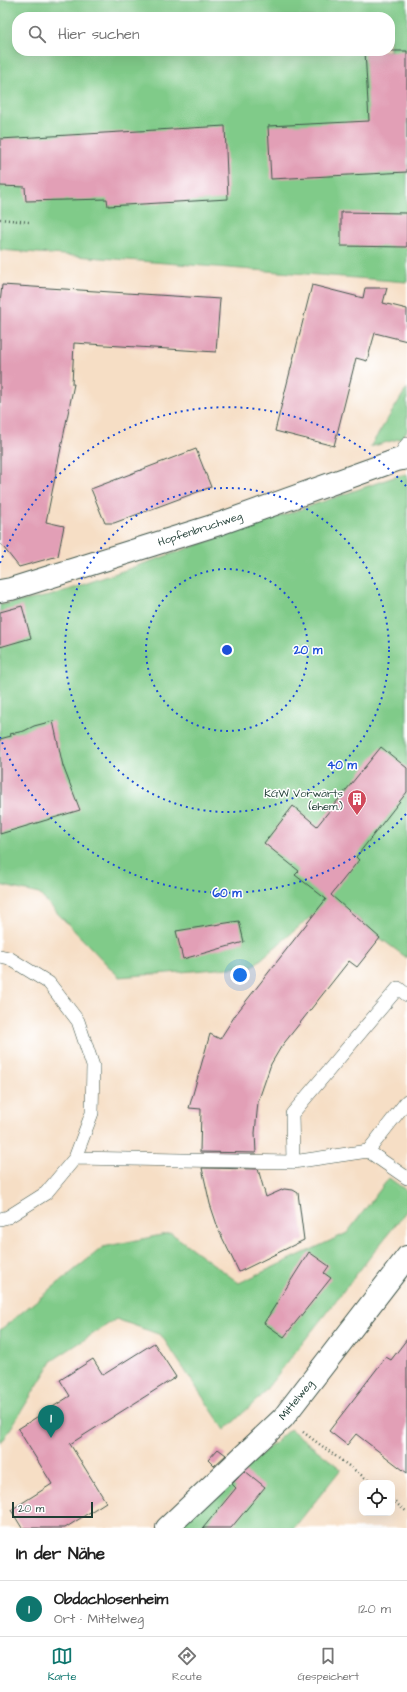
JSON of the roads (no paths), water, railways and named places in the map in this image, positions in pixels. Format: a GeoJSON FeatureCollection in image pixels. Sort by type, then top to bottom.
{"type":"FeatureCollection","features":[{"type":"Feature","properties":{"kind":"street","name":"Hopfenbruchweg"},"geometry":{"type":"LineString","coordinates":[[0,591],[11,589],[222,523],[404,454]]}},
{"type":"Feature","properties":{"kind":"street","name":"Mittelweg"},"geometry":{"type":"LineString","coordinates":[[167,1528],[283,1418],[407,1257]]}},
{"type":"Feature","properties":{"kind":"lane"},"geometry":{"type":"LineString","coordinates":[[0,956],[9,958],[49,983],[78,1021],[92,1066],[92,1113],[75,1158],[46,1192],[8,1217],[0,1219]]}},
{"type":"Feature","properties":{"kind":"lane"},"geometry":{"type":"LineString","coordinates":[[293,1162],[292,1114],[398,988],[407,995]]}},
{"type":"Feature","properties":{"kind":"lane"},"geometry":{"type":"LineString","coordinates":[[368,1151],[407,1100]]}},
{"type":"Feature","properties":{"kind":"lane"},"geometry":{"type":"LineString","coordinates":[[75,1158],[293,1162],[368,1151],[407,1178]]}},
{"type":"Feature","properties":{"kind":"place","name":"KGW Vorwärts (ehem.)"},"geometry":{"type":"Point","coordinates":[357,816]}},
{"type":"Feature","properties":{"kind":"place","name":"Obdachlosenheim"},"geometry":{"type":"Point","coordinates":[51,1438]}}]}
